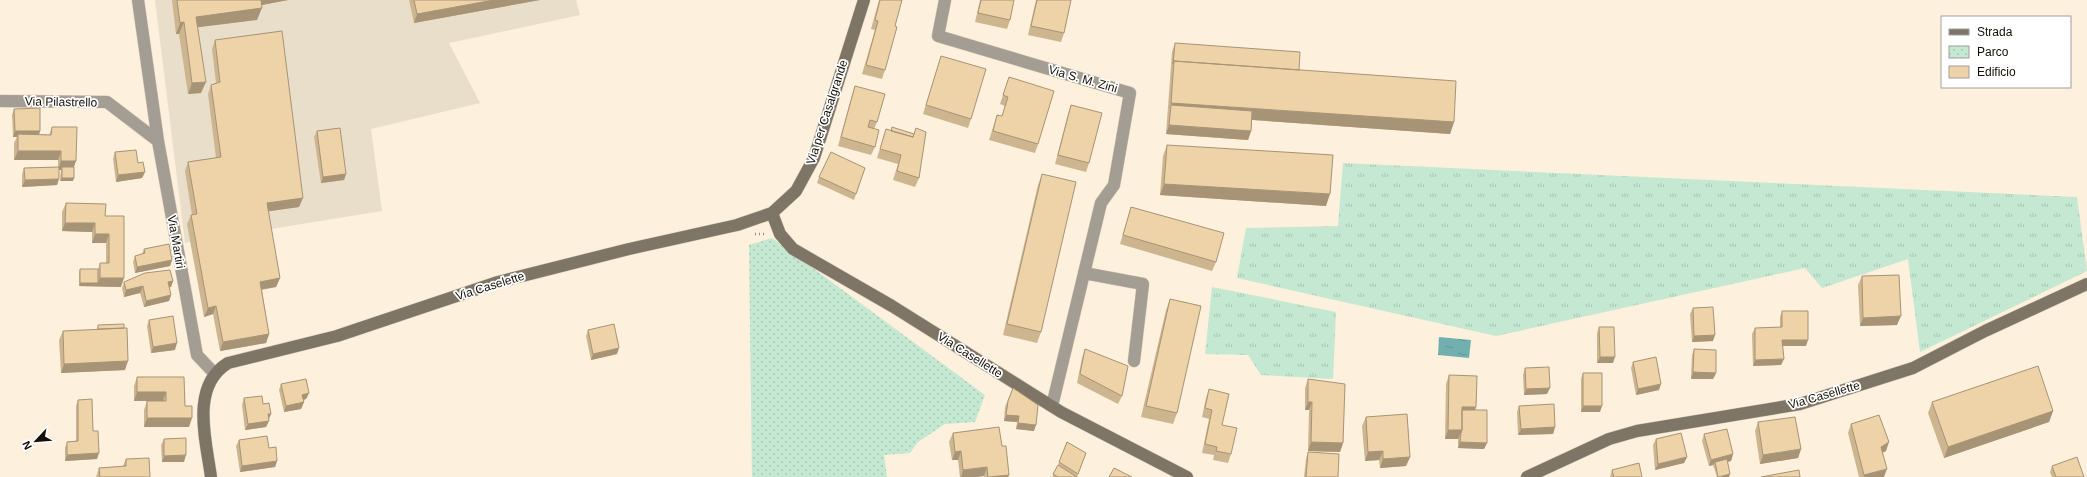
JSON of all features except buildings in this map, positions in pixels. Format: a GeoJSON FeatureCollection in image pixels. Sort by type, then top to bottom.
{"type":"FeatureCollection","features":[{"type":"Feature","properties":{"kind":"street","name":"Via Martiri"},"geometry":{"type":"LineString","coordinates":[[138,0],[158,141],[197,355],[214,373]]}},
{"type":"Feature","properties":{"kind":"street","name":"Via per Casalgrande"},"geometry":{"type":"LineString","coordinates":[[772,213],[796,191],[814,158],[864,0]]}},
{"type":"Feature","properties":{"kind":"street","name":"Via S. M. Zini"},"geometry":{"type":"LineString","coordinates":[[945,0],[938,36],[1130,92],[1114,185],[1101,203],[1052,406]]}},
{"type":"Feature","properties":{"kind":"street","name":"Via Pilastrello"},"geometry":{"type":"LineString","coordinates":[[0,101],[107,102],[158,141]]}},
{"type":"Feature","properties":{"kind":"street","name":"Via Casellette"},"geometry":{"type":"LineString","coordinates":[[772,213],[780,234],[794,249],[892,306],[1052,406],[1187,477]]}},
{"type":"Feature","properties":{"kind":"street","name":"Via Caselette"},"geometry":{"type":"LineString","coordinates":[[214,373],[228,363],[337,336],[498,282],[629,249],[737,225],[772,213]]}},
{"type":"Feature","properties":{"kind":"street"},"geometry":{"type":"LineString","coordinates":[[1084,273],[1143,284],[1134,361]]}},
{"type":"Feature","properties":{"kind":"street","name":"Via Casellette"},"geometry":{"type":"LineString","coordinates":[[1527,477],[1609,439],[1637,431],[1800,404],[1913,368],[1985,331],[2087,284]]}},
{"type":"Feature","properties":{"kind":"street"},"geometry":{"type":"LineString","coordinates":[[211,477],[204,424],[204,398],[214,373]]}},
{"type":"Feature","properties":{"kind":"path"},"geometry":{"type":"LineString","coordinates":[[751,234],[770,234],[778,240],[786,240]]}},
{"type":"Feature","properties":{"kind":"shaded area"},"geometry":{"type":"Polygon","coordinates":[[[155,0],[576,0],[580,15],[449,43],[480,103],[371,129],[382,211],[185,243],[155,0]]]}},
{"type":"Feature","properties":{"kind":"green space"},"geometry":{"type":"Polygon","coordinates":[[[1343,163],[2077,197],[2087,271],[1920,352],[1908,259],[1822,288],[1805,268],[1496,336],[1237,278],[1246,228],[1338,226],[1343,163]]]}},
{"type":"Feature","properties":{"kind":"green space"},"geometry":{"type":"Polygon","coordinates":[[[772,238],[985,395],[975,422],[945,424],[918,442],[910,453],[884,455],[887,477],[752,477],[749,245],[772,238]]]}},
{"type":"Feature","properties":{"kind":"green space"},"geometry":{"type":"Polygon","coordinates":[[[1212,287],[1336,312],[1333,379],[1261,375],[1248,355],[1205,354],[1212,287]]]}},
{"type":"Feature","properties":{"kind":"water"},"geometry":{"type":"Polygon","coordinates":[[[1439,337],[1471,340],[1469,358],[1438,355],[1439,337]]]}}]}
